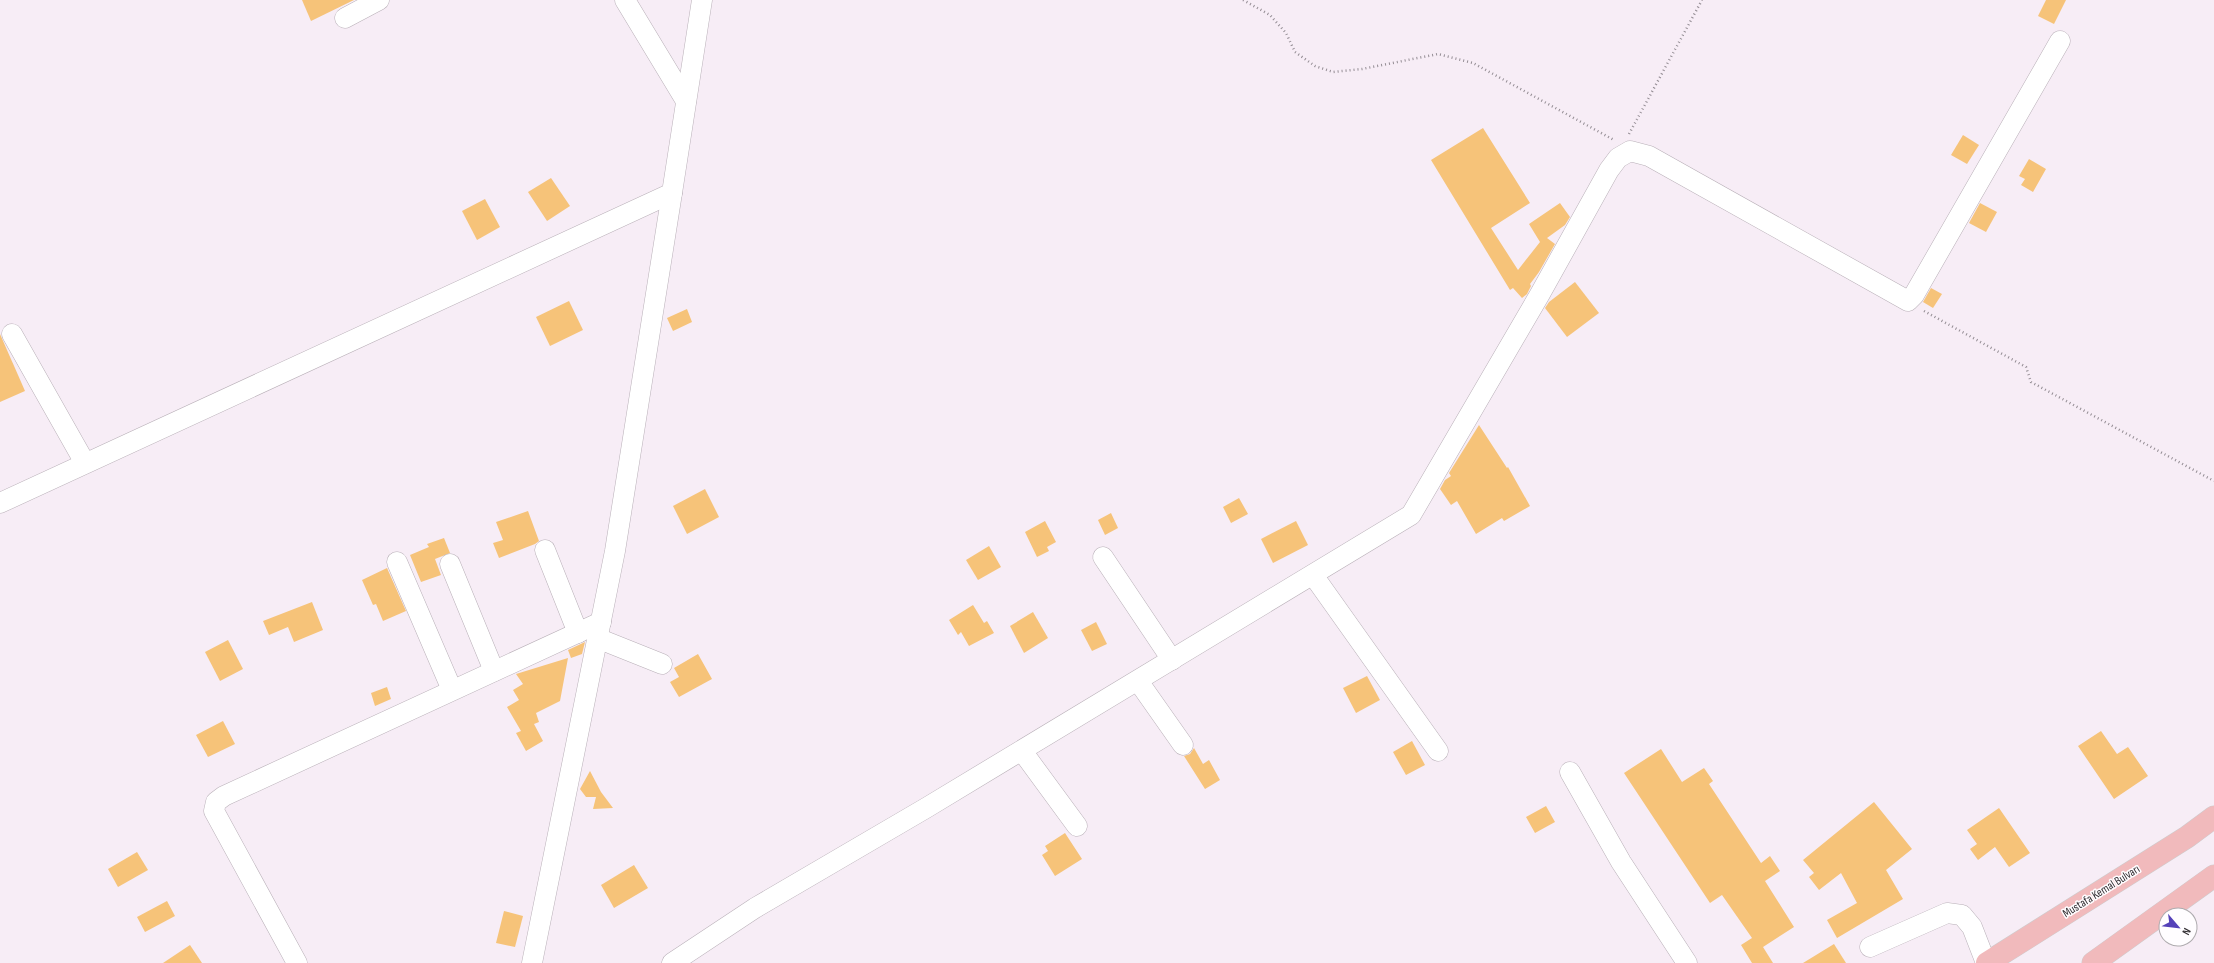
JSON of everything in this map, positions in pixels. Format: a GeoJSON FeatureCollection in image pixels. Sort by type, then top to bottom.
{"type":"FeatureCollection","features":[{"type":"Feature","properties":{"kind":"highway","name":"Mustafa Kemal Bulvarı"},"geometry":{"type":"LineString","coordinates":[[1986,963],[2187,837],[2214,817]]}},
{"type":"Feature","properties":{"kind":"highway"},"geometry":{"type":"LineString","coordinates":[[2093,963],[2214,876]]}},
{"type":"Feature","properties":{"kind":"street"},"geometry":{"type":"LineString","coordinates":[[345,18],[379,0]]}},
{"type":"Feature","properties":{"kind":"street"},"geometry":{"type":"LineString","coordinates":[[625,0],[686,101]]}},
{"type":"Feature","properties":{"kind":"street"},"geometry":{"type":"LineString","coordinates":[[532,963],[615,551],[702,0]]}},
{"type":"Feature","properties":{"kind":"street"},"geometry":{"type":"LineString","coordinates":[[672,963],[755,908],[1022,751],[1411,515],[1540,294],[1609,170],[1618,158],[1630,151],[1649,156],[1902,300],[1908,301],[1914,295],[2060,41]]}},
{"type":"Feature","properties":{"kind":"street"},"geometry":{"type":"LineString","coordinates":[[0,503],[672,193]]}},
{"type":"Feature","properties":{"kind":"street"},"geometry":{"type":"LineString","coordinates":[[12,334],[85,463]]}},
{"type":"Feature","properties":{"kind":"street"},"geometry":{"type":"LineString","coordinates":[[545,550],[578,633]]}},
{"type":"Feature","properties":{"kind":"street"},"geometry":{"type":"LineString","coordinates":[[1103,557],[1172,660]]}},
{"type":"Feature","properties":{"kind":"street"},"geometry":{"type":"LineString","coordinates":[[397,562],[452,690]]}},
{"type":"Feature","properties":{"kind":"street"},"geometry":{"type":"LineString","coordinates":[[450,564],[494,671]]}},
{"type":"Feature","properties":{"kind":"street"},"geometry":{"type":"LineString","coordinates":[[1313,575],[1438,751]]}},
{"type":"Feature","properties":{"kind":"street"},"geometry":{"type":"LineString","coordinates":[[297,963],[214,811],[216,802],[224,796],[578,633],[599,630],[662,664]]}},
{"type":"Feature","properties":{"kind":"street"},"geometry":{"type":"LineString","coordinates":[[1138,681],[1183,745]]}},
{"type":"Feature","properties":{"kind":"street"},"geometry":{"type":"LineString","coordinates":[[1022,751],[1077,826]]}},
{"type":"Feature","properties":{"kind":"street"},"geometry":{"type":"LineString","coordinates":[[1570,772],[1621,862],[1687,963]]}},
{"type":"Feature","properties":{"kind":"street"},"geometry":{"type":"LineString","coordinates":[[1870,947],[1948,913],[1962,915],[1972,927],[1986,963]]}},
{"type":"Feature","properties":{"kind":"path"},"geometry":{"type":"LineString","coordinates":[[1243,0],[1270,15],[1286,33],[1295,52],[1315,66],[1333,72],[1362,69],[1438,54],[1473,63],[1614,140],[1618,158]]}},
{"type":"Feature","properties":{"kind":"path"},"geometry":{"type":"LineString","coordinates":[[1618,158],[1702,0]]}},
{"type":"Feature","properties":{"kind":"path"},"geometry":{"type":"LineString","coordinates":[[1902,300],[2026,367],[2031,382],[2214,481]]}},
{"type":"Feature","properties":{"kind":"building"},"geometry":{"type":"Polygon","coordinates":[[[302,0],[354,0],[311,21],[302,0]]]}},
{"type":"Feature","properties":{"kind":"building"},"geometry":{"type":"Polygon","coordinates":[[[2046,0],[2066,0],[2054,24],[2038,16],[2046,0]]]}},
{"type":"Feature","properties":{"kind":"building"},"geometry":{"type":"Polygon","coordinates":[[[1483,128],[1530,203],[1491,228],[1518,270],[1540,242],[1529,224],[1560,203],[1570,217],[1565,225],[1547,238],[1555,244],[1539,272],[1530,284],[1531,286],[1527,294],[1522,298],[1513,288],[1510,290],[1431,160],[1483,128]]]}},
{"type":"Feature","properties":{"kind":"building"},"geometry":{"type":"Polygon","coordinates":[[[1963,135],[1979,145],[1967,164],[1951,155],[1963,135]]]}},
{"type":"Feature","properties":{"kind":"building"},"geometry":{"type":"Polygon","coordinates":[[[2029,159],[2046,169],[2033,192],[2021,185],[2025,179],[2019,176],[2029,159]]]}},
{"type":"Feature","properties":{"kind":"building"},"geometry":{"type":"Polygon","coordinates":[[[551,178],[570,206],[547,221],[528,192],[551,178]]]}},
{"type":"Feature","properties":{"kind":"building"},"geometry":{"type":"Polygon","coordinates":[[[485,199],[500,227],[477,240],[462,211],[485,199]]]}},
{"type":"Feature","properties":{"kind":"building"},"geometry":{"type":"Polygon","coordinates":[[[1980,203],[1997,212],[1986,232],[1969,223],[1980,203]]]}},
{"type":"Feature","properties":{"kind":"building"},"geometry":{"type":"Polygon","coordinates":[[[1575,282],[1599,313],[1567,337],[1545,308],[1549,302],[1575,282]]]}},
{"type":"Feature","properties":{"kind":"building"},"geometry":{"type":"Polygon","coordinates":[[[1931,288],[1942,294],[1933,308],[1923,302],[1931,288]]]}},
{"type":"Feature","properties":{"kind":"building"},"geometry":{"type":"Polygon","coordinates":[[[569,301],[583,330],[550,346],[536,317],[569,301]]]}},
{"type":"Feature","properties":{"kind":"building"},"geometry":{"type":"Polygon","coordinates":[[[687,309],[692,322],[673,331],[667,318],[687,309]]]}},
{"type":"Feature","properties":{"kind":"building"},"geometry":{"type":"Polygon","coordinates":[[[0,334],[25,391],[0,402],[0,334]]]}},
{"type":"Feature","properties":{"kind":"building"},"geometry":{"type":"Polygon","coordinates":[[[1479,425],[1507,468],[1508,467],[1530,506],[1504,521],[1502,518],[1476,534],[1457,501],[1451,505],[1440,489],[1445,480],[1451,476],[1449,473],[1479,425]]]}},
{"type":"Feature","properties":{"kind":"building"},"geometry":{"type":"Polygon","coordinates":[[[705,489],[719,517],[687,534],[673,506],[705,489]]]}},
{"type":"Feature","properties":{"kind":"building"},"geometry":{"type":"Polygon","coordinates":[[[1239,498],[1248,514],[1231,523],[1223,507],[1239,498]]]}},
{"type":"Feature","properties":{"kind":"building"},"geometry":{"type":"Polygon","coordinates":[[[528,511],[539,541],[499,558],[493,543],[503,540],[496,522],[528,511]]]}},
{"type":"Feature","properties":{"kind":"building"},"geometry":{"type":"Polygon","coordinates":[[[1111,513],[1118,528],[1105,535],[1098,520],[1111,513]]]}},
{"type":"Feature","properties":{"kind":"building"},"geometry":{"type":"Polygon","coordinates":[[[1045,521],[1056,542],[1047,547],[1049,551],[1037,557],[1025,532],[1045,521]]]}},
{"type":"Feature","properties":{"kind":"building"},"geometry":{"type":"Polygon","coordinates":[[[1296,521],[1308,545],[1273,563],[1261,539],[1296,521]]]}},
{"type":"Feature","properties":{"kind":"building"},"geometry":{"type":"Polygon","coordinates":[[[444,538],[450,553],[435,559],[441,575],[421,582],[410,555],[429,547],[427,544],[444,538]]]}},
{"type":"Feature","properties":{"kind":"building"},"geometry":{"type":"Polygon","coordinates":[[[989,546],[1001,567],[978,580],[966,560],[989,546]]]}},
{"type":"Feature","properties":{"kind":"building"},"geometry":{"type":"Polygon","coordinates":[[[387,568],[406,611],[383,621],[376,604],[373,605],[362,580],[387,568]]]}},
{"type":"Feature","properties":{"kind":"building"},"geometry":{"type":"Polygon","coordinates":[[[312,602],[323,630],[294,642],[288,627],[269,635],[263,621],[312,602]]]}},
{"type":"Feature","properties":{"kind":"building"},"geometry":{"type":"Polygon","coordinates":[[[973,605],[984,623],[987,621],[994,633],[969,646],[961,632],[958,635],[949,620],[973,605]]]}},
{"type":"Feature","properties":{"kind":"building"},"geometry":{"type":"Polygon","coordinates":[[[1033,612],[1048,638],[1024,653],[1010,626],[1033,612]]]}},
{"type":"Feature","properties":{"kind":"building"},"geometry":{"type":"Polygon","coordinates":[[[1096,622],[1107,644],[1092,651],[1081,630],[1096,622]]]}},
{"type":"Feature","properties":{"kind":"building"},"geometry":{"type":"Polygon","coordinates":[[[228,640],[243,669],[220,681],[205,652],[228,640]]]}},
{"type":"Feature","properties":{"kind":"building"},"geometry":{"type":"Polygon","coordinates":[[[585,642],[582,654],[571,658],[568,650],[585,642]]]}},
{"type":"Feature","properties":{"kind":"building"},"geometry":{"type":"Polygon","coordinates":[[[698,654],[712,679],[679,697],[670,682],[679,677],[674,668],[698,654]]]}},
{"type":"Feature","properties":{"kind":"building"},"geometry":{"type":"Polygon","coordinates":[[[568,658],[560,701],[536,713],[539,722],[534,724],[543,741],[526,751],[516,733],[521,731],[507,707],[519,700],[513,690],[523,684],[516,674],[568,658]]]}},
{"type":"Feature","properties":{"kind":"building"},"geometry":{"type":"Polygon","coordinates":[[[1367,676],[1380,700],[1356,713],[1343,688],[1367,676]]]}},
{"type":"Feature","properties":{"kind":"building"},"geometry":{"type":"Polygon","coordinates":[[[387,687],[391,699],[375,706],[371,693],[387,687]]]}},
{"type":"Feature","properties":{"kind":"building"},"geometry":{"type":"Polygon","coordinates":[[[223,721],[235,744],[208,757],[196,735],[223,721]]]}},
{"type":"Feature","properties":{"kind":"building"},"geometry":{"type":"Polygon","coordinates":[[[2101,731],[2117,754],[2128,747],[2148,776],[2114,799],[2078,746],[2101,731]]]}},
{"type":"Feature","properties":{"kind":"building"},"geometry":{"type":"Polygon","coordinates":[[[1412,741],[1425,765],[1406,775],[1393,752],[1412,741]]]}},
{"type":"Feature","properties":{"kind":"building"},"geometry":{"type":"Polygon","coordinates":[[[1194,748],[1203,764],[1209,760],[1220,780],[1205,789],[1184,756],[1190,754],[1194,748]]]}},
{"type":"Feature","properties":{"kind":"building"},"geometry":{"type":"Polygon","coordinates":[[[1661,749],[1682,782],[1704,768],[1713,781],[1709,784],[1761,863],[1770,856],[1780,871],[1765,881],[1794,927],[1763,947],[1773,963],[1752,963],[1741,945],[1752,938],[1722,895],[1710,903],[1624,773],[1661,749]]]}},
{"type":"Feature","properties":{"kind":"building"},"geometry":{"type":"Polygon","coordinates":[[[590,771],[601,792],[613,808],[593,809],[596,797],[586,797],[580,789],[590,771]]]}},
{"type":"Feature","properties":{"kind":"building"},"geometry":{"type":"Polygon","coordinates":[[[1874,802],[1912,849],[1886,870],[1903,899],[1837,938],[1827,920],[1857,903],[1841,873],[1819,890],[1809,877],[1814,873],[1803,860],[1874,802]]]}},
{"type":"Feature","properties":{"kind":"building"},"geometry":{"type":"Polygon","coordinates":[[[1546,806],[1555,822],[1535,833],[1526,817],[1546,806]]]}},
{"type":"Feature","properties":{"kind":"building"},"geometry":{"type":"Polygon","coordinates":[[[1999,808],[2030,853],[2009,867],[1995,847],[1978,860],[1970,849],[1977,844],[1967,830],[1999,808]]]}},
{"type":"Feature","properties":{"kind":"building"},"geometry":{"type":"Polygon","coordinates":[[[1065,833],[1082,859],[1055,876],[1042,855],[1048,851],[1045,846],[1065,833]]]}},
{"type":"Feature","properties":{"kind":"building"},"geometry":{"type":"Polygon","coordinates":[[[137,852],[148,870],[118,887],[108,869],[137,852]]]}},
{"type":"Feature","properties":{"kind":"building"},"geometry":{"type":"Polygon","coordinates":[[[634,865],[648,888],[614,908],[601,885],[634,865]]]}},
{"type":"Feature","properties":{"kind":"building"},"geometry":{"type":"Polygon","coordinates":[[[167,901],[175,916],[145,932],[137,917],[167,901]]]}},
{"type":"Feature","properties":{"kind":"building"},"geometry":{"type":"Polygon","coordinates":[[[504,911],[523,916],[515,947],[496,943],[504,911]]]}},
{"type":"Feature","properties":{"kind":"building"},"geometry":{"type":"Polygon","coordinates":[[[1834,944],[1846,963],[1803,963],[1834,944]]]}},
{"type":"Feature","properties":{"kind":"building"},"geometry":{"type":"Polygon","coordinates":[[[190,945],[202,963],[163,963],[190,945]]]}}]}
